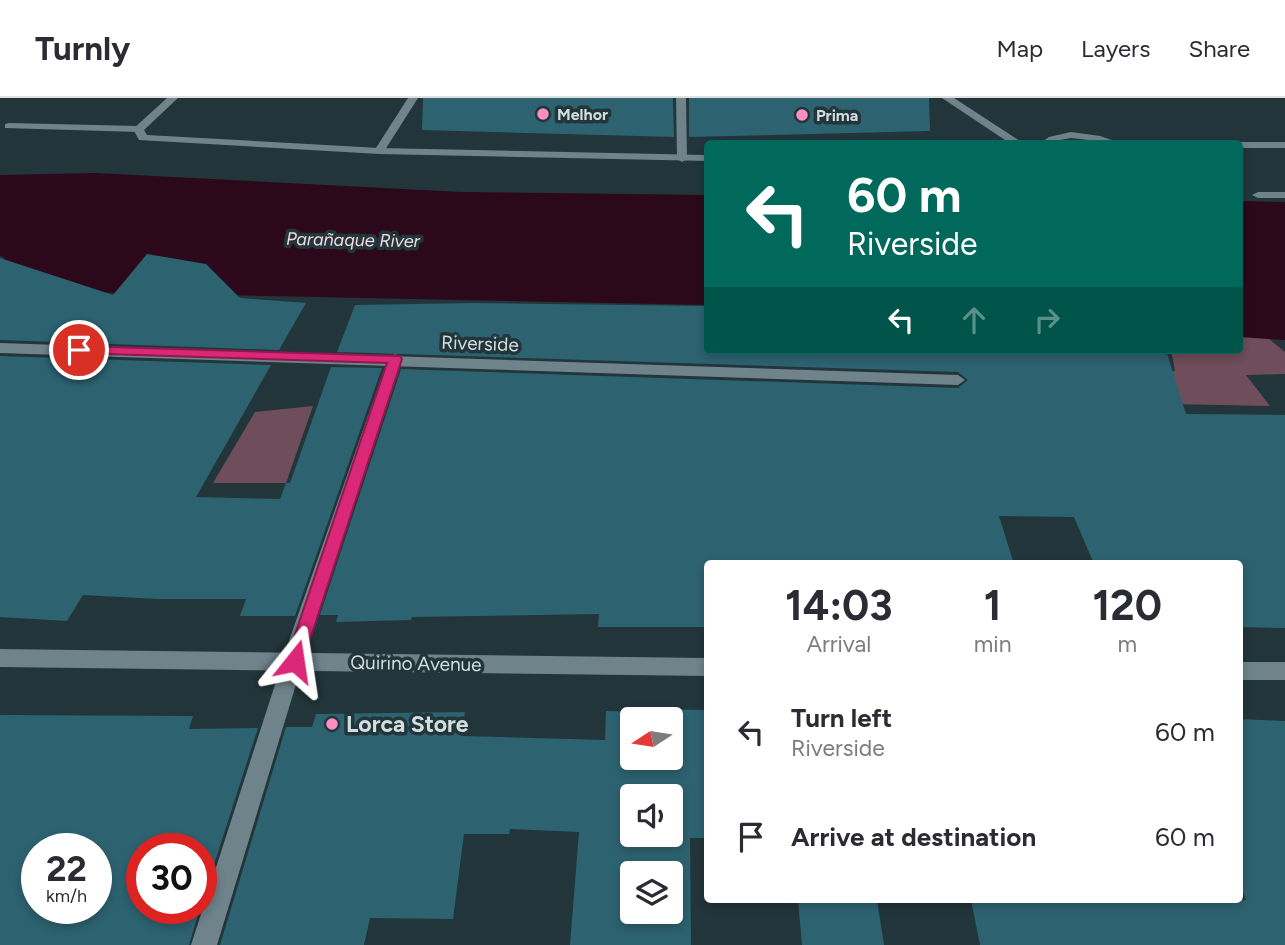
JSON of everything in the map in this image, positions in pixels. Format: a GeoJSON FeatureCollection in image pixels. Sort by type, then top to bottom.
{"type":"FeatureCollection","features":[{"type":"Feature","properties":{"kind":"street"},"geometry":{"type":"LineString","coordinates":[[9,125],[138,129],[173,98]]}},
{"type":"Feature","properties":{"kind":"street"},"geometry":{"type":"LineString","coordinates":[[379,151],[413,98]]}},
{"type":"Feature","properties":{"kind":"street"},"geometry":{"type":"LineString","coordinates":[[681,98],[682,159]]}},
{"type":"Feature","properties":{"kind":"street"},"geometry":{"type":"LineString","coordinates":[[947,98],[1013,140]]}},
{"type":"Feature","properties":{"kind":"street"},"geometry":{"type":"LineString","coordinates":[[138,129],[143,138],[379,151],[704,158]]}},
{"type":"Feature","properties":{"kind":"street"},"geometry":{"type":"LineString","coordinates":[[1050,140],[1076,135],[1100,140]]}},
{"type":"Feature","properties":{"kind":"street"},"geometry":{"type":"LineString","coordinates":[[1243,145],[1285,145]]}},
{"type":"Feature","properties":{"kind":"street"},"geometry":{"type":"LineString","coordinates":[[1258,195],[1285,195]]}},
{"type":"Feature","properties":{"kind":"street","name":"Riverside"},"geometry":{"type":"LineString","coordinates":[[0,348],[395,359],[958,380]]}},
{"type":"Feature","properties":{"kind":"street"},"geometry":{"type":"LineString","coordinates":[[204,945],[395,359]]}},
{"type":"Feature","properties":{"kind":"street","name":"Quirino Avenue"},"geometry":{"type":"LineString","coordinates":[[0,658],[704,667]]}},
{"type":"Feature","properties":{"kind":"street"},"geometry":{"type":"LineString","coordinates":[[1243,671],[1285,671]]}},
{"type":"Feature","properties":{"kind":"shaded area"},"geometry":{"type":"Polygon","coordinates":[[[1257,329],[1285,352],[1285,374],[1246,375],[1270,406],[1171,404],[1153,374],[1175,371],[1172,354],[1243,354],[1243,330],[1257,329]]]}},
{"type":"Feature","properties":{"kind":"shaded area"},"geometry":{"type":"Polygon","coordinates":[[[313,406],[286,483],[213,483],[255,412],[313,406]]]}},
{"type":"Feature","properties":{"kind":"water","name":"Parañaque River"},"geometry":{"type":"Polygon","coordinates":[[[96,173],[461,192],[704,195],[704,305],[29,291],[0,256],[0,175],[96,173]]]}},
{"type":"Feature","properties":{"kind":"water"},"geometry":{"type":"Polygon","coordinates":[[[1243,201],[1285,202],[1285,340],[1243,337],[1243,201]]]}},
{"type":"Feature","properties":{"kind":"building","name":"Melhor"},"geometry":{"type":"Polygon","coordinates":[[[423,98],[673,98],[674,137],[422,130],[423,98]]]}},
{"type":"Feature","properties":{"kind":"building","name":"Prima"},"geometry":{"type":"Polygon","coordinates":[[[689,98],[929,98],[930,131],[689,137],[689,98]]]}},
{"type":"Feature","properties":{"kind":"building"},"geometry":{"type":"Polygon","coordinates":[[[147,254],[206,264],[240,298],[306,303],[279,350],[0,340],[0,258],[113,295],[147,254]]]}},
{"type":"Feature","properties":{"kind":"building"},"geometry":{"type":"Polygon","coordinates":[[[475,303],[704,306],[704,354],[1167,354],[1186,414],[1285,415],[1285,628],[1243,627],[1243,560],[1092,560],[1074,517],[999,516],[1013,560],[704,560],[704,627],[598,627],[599,614],[412,617],[411,620],[336,622],[338,615],[320,615],[401,369],[958,388],[968,380],[958,372],[337,352],[355,305],[475,303]]]}},
{"type":"Feature","properties":{"kind":"building"},"geometry":{"type":"Polygon","coordinates":[[[0,356],[271,365],[196,497],[280,499],[286,483],[290,483],[331,367],[382,368],[295,616],[240,616],[246,599],[157,599],[83,595],[67,621],[0,617],[0,356]]]}},
{"type":"Feature","properties":{"kind":"building"},"geometry":{"type":"Polygon","coordinates":[[[683,710],[704,710],[704,838],[690,838],[691,945],[570,945],[579,832],[510,829],[509,834],[464,834],[453,919],[370,918],[364,945],[220,945],[286,727],[312,727],[316,714],[465,712],[461,736],[605,740],[606,711],[620,711],[620,770],[683,770],[683,710]]]}},
{"type":"Feature","properties":{"kind":"building"},"geometry":{"type":"Polygon","coordinates":[[[0,715],[193,716],[189,729],[258,728],[217,855],[217,833],[126,833],[126,924],[195,924],[189,945],[0,945],[0,715]]]}},
{"type":"Feature","properties":{"kind":"building"},"geometry":{"type":"Polygon","coordinates":[[[1243,719],[1285,721],[1285,945],[980,945],[972,903],[1243,903],[1243,900],[1246,900],[1243,892],[1243,719]]]}},
{"type":"Feature","properties":{"kind":"building"},"geometry":{"type":"Polygon","coordinates":[[[798,903],[877,903],[884,945],[802,945],[798,903]]]}},
{"type":"Feature","properties":{"kind":"place","name":"Melhor"},"geometry":{"type":"Point","coordinates":[543,114]}},
{"type":"Feature","properties":{"kind":"place","name":"Prima"},"geometry":{"type":"Point","coordinates":[802,115]}},
{"type":"Feature","properties":{"kind":"place","name":"Lorca Store"},"geometry":{"type":"Point","coordinates":[332,724]}},
{"type":"Feature","properties":{"kind":"route"},"geometry":{"type":"LineString","coordinates":[[79,350],[395,359],[301,635],[295,661]]}}]}
